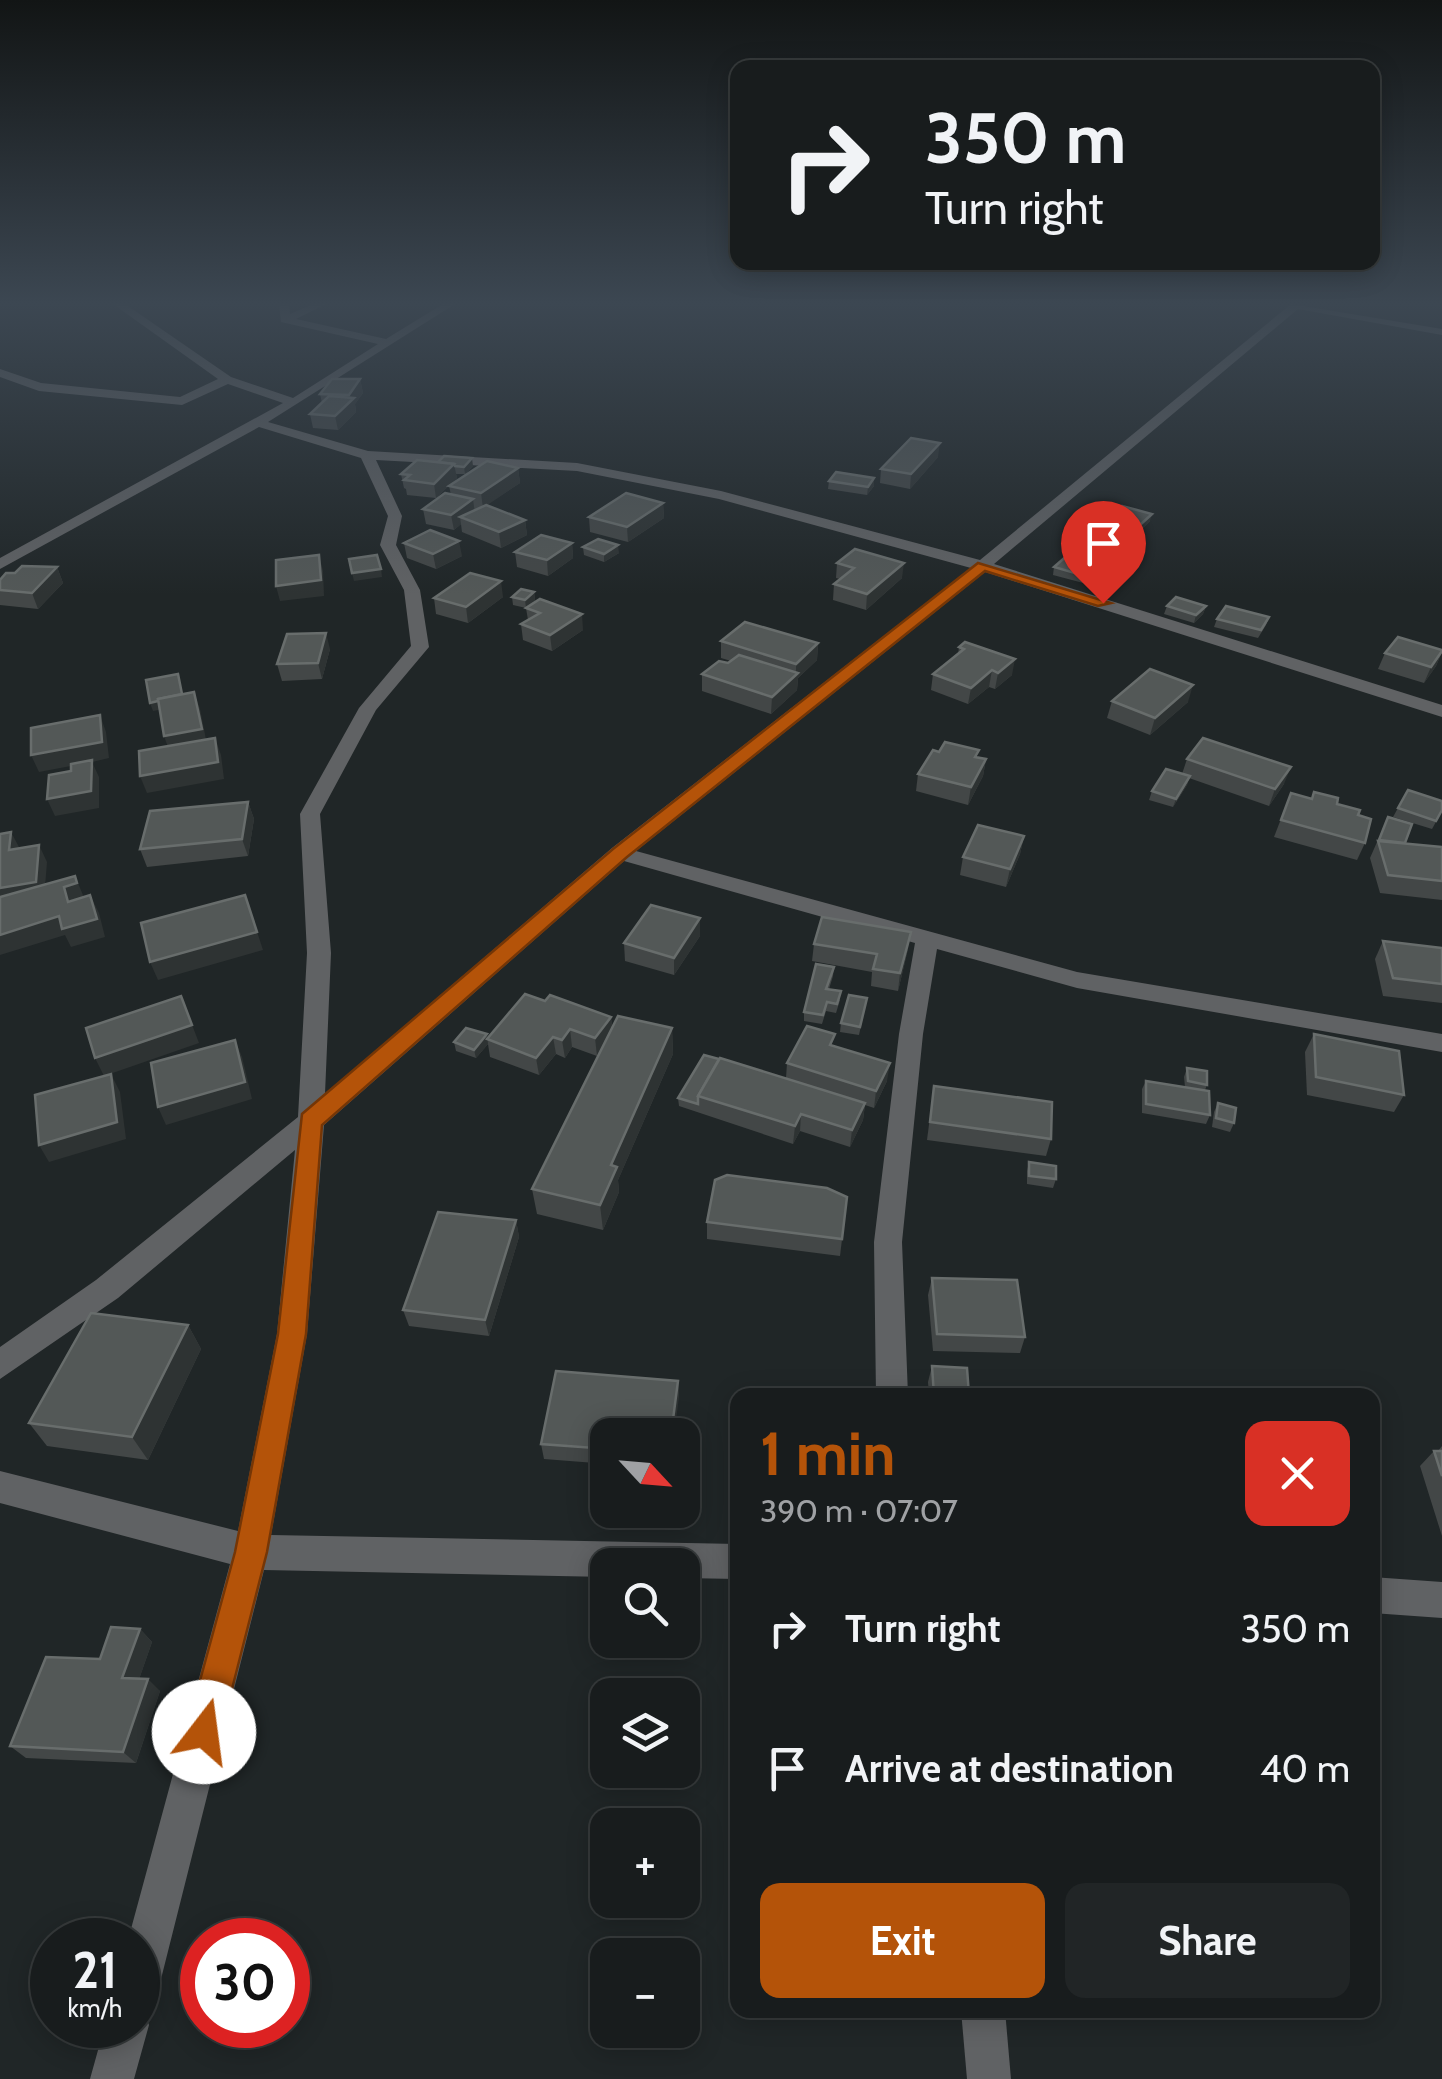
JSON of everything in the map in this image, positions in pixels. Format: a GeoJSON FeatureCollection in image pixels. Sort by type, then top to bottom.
{"type":"FeatureCollection","features":[{"type":"Feature","properties":{"kind":"street"},"geometry":{"type":"LineString","coordinates":[[289,401],[293,403]]}},
{"type":"Feature","properties":{"kind":"street"},"geometry":{"type":"LineString","coordinates":[[0,564],[296,401]]}},
{"type":"Feature","properties":{"kind":"street"},"geometry":{"type":"LineString","coordinates":[[0,1365],[107,1289],[310,1121],[620,853],[983,566],[1180,401]]}},
{"type":"Feature","properties":{"kind":"street"},"geometry":{"type":"LineString","coordinates":[[254,422],[367,455],[577,467],[643,477],[983,566],[1442,711]]}},
{"type":"Feature","properties":{"kind":"street"},"geometry":{"type":"LineString","coordinates":[[155,1918],[251,1552],[292,1334],[319,953],[310,814],[368,708],[420,647],[412,590],[388,545],[395,516],[367,455]]}},
{"type":"Feature","properties":{"kind":"street"},"geometry":{"type":"LineString","coordinates":[[620,853],[1076,980],[1442,1043]]}},
{"type":"Feature","properties":{"kind":"street"},"geometry":{"type":"LineString","coordinates":[[892,1388],[888,1242],[911,1034],[927,940]]}},
{"type":"Feature","properties":{"kind":"street"},"geometry":{"type":"LineString","coordinates":[[0,1487],[251,1552],[730,1562]]}},
{"type":"Feature","properties":{"kind":"street"},"geometry":{"type":"LineString","coordinates":[[1380,1596],[1442,1600]]}},
{"type":"Feature","properties":{"kind":"street"},"geometry":{"type":"LineString","coordinates":[[983,2018],[988,2079]]}},
{"type":"Feature","properties":{"kind":"street"},"geometry":{"type":"LineString","coordinates":[[112,2079],[120,2048]]}},
{"type":"Feature","properties":{"kind":"building"},"geometry":{"type":"Polygon","coordinates":[[[324,401],[351,401],[335,416],[310,414],[324,401]]]}},
{"type":"Feature","properties":{"kind":"building"},"geometry":{"type":"Polygon","coordinates":[[[911,438],[940,443],[911,474],[881,469],[911,438]]]}},
{"type":"Feature","properties":{"kind":"building"},"geometry":{"type":"Polygon","coordinates":[[[444,456],[472,458],[464,467],[438,462],[444,456]]]}},
{"type":"Feature","properties":{"kind":"building"},"geometry":{"type":"Polygon","coordinates":[[[417,460],[454,464],[434,484],[404,480],[410,475],[401,474],[417,460]]]}},
{"type":"Feature","properties":{"kind":"building"},"geometry":{"type":"Polygon","coordinates":[[[487,461],[518,468],[481,493],[449,486],[487,461]]]}},
{"type":"Feature","properties":{"kind":"building"},"geometry":{"type":"Polygon","coordinates":[[[836,472],[874,478],[868,487],[829,481],[836,472]]]}},
{"type":"Feature","properties":{"kind":"building"},"geometry":{"type":"Polygon","coordinates":[[[445,493],[473,499],[451,515],[423,509],[445,493]]]}},
{"type":"Feature","properties":{"kind":"building"},"geometry":{"type":"Polygon","coordinates":[[[626,493],[663,503],[627,527],[589,517],[626,493]]]}},
{"type":"Feature","properties":{"kind":"building"},"geometry":{"type":"Polygon","coordinates":[[[486,505],[525,520],[499,532],[460,517],[486,505]]]}},
{"type":"Feature","properties":{"kind":"building"},"geometry":{"type":"Polygon","coordinates":[[[1122,506],[1152,514],[1141,524],[1111,516],[1122,506]]]}},
{"type":"Feature","properties":{"kind":"building"},"geometry":{"type":"Polygon","coordinates":[[[430,530],[459,541],[433,554],[404,543],[430,530]]]}},
{"type":"Feature","properties":{"kind":"building"},"geometry":{"type":"Polygon","coordinates":[[[541,535],[572,543],[547,560],[515,552],[541,535]]]}},
{"type":"Feature","properties":{"kind":"building"},"geometry":{"type":"Polygon","coordinates":[[[598,539],[618,545],[604,554],[583,547],[598,539]]]}},
{"type":"Feature","properties":{"kind":"building"},"geometry":{"type":"Polygon","coordinates":[[[855,549],[904,563],[867,594],[834,584],[854,568],[837,563],[855,549]]]}},
{"type":"Feature","properties":{"kind":"building"},"geometry":{"type":"Polygon","coordinates":[[[1069,554],[1103,563],[1089,577],[1054,567],[1069,554]]]}},
{"type":"Feature","properties":{"kind":"building"},"geometry":{"type":"Polygon","coordinates":[[[319,555],[321,580],[276,586],[276,560],[319,555]]]}},
{"type":"Feature","properties":{"kind":"building"},"geometry":{"type":"Polygon","coordinates":[[[377,555],[381,569],[352,573],[349,559],[377,555]]]}},
{"type":"Feature","properties":{"kind":"building"},"geometry":{"type":"Polygon","coordinates":[[[22,566],[57,567],[32,593],[0,590],[0,580],[6,573],[15,573],[22,566]]]}},
{"type":"Feature","properties":{"kind":"building"},"geometry":{"type":"Polygon","coordinates":[[[470,573],[501,581],[466,607],[434,598],[470,573]]]}},
{"type":"Feature","properties":{"kind":"building"},"geometry":{"type":"Polygon","coordinates":[[[521,589],[534,592],[525,600],[512,597],[521,589]]]}},
{"type":"Feature","properties":{"kind":"building"},"geometry":{"type":"Polygon","coordinates":[[[1176,597],[1206,606],[1196,615],[1167,606],[1176,597]]]}},
{"type":"Feature","properties":{"kind":"building"},"geometry":{"type":"Polygon","coordinates":[[[540,599],[582,614],[550,635],[521,624],[540,613],[526,608],[540,599]]]}},
{"type":"Feature","properties":{"kind":"building"},"geometry":{"type":"Polygon","coordinates":[[[1226,606],[1269,617],[1261,630],[1217,619],[1226,606]]]}},
{"type":"Feature","properties":{"kind":"building"},"geometry":{"type":"Polygon","coordinates":[[[745,622],[818,643],[796,664],[721,641],[745,622]]]}},
{"type":"Feature","properties":{"kind":"building"},"geometry":{"type":"Polygon","coordinates":[[[326,633],[318,663],[277,664],[287,634],[326,633]]]}},
{"type":"Feature","properties":{"kind":"building"},"geometry":{"type":"Polygon","coordinates":[[[1398,637],[1442,651],[1431,667],[1385,653],[1398,637]]]}},
{"type":"Feature","properties":{"kind":"building"},"geometry":{"type":"Polygon","coordinates":[[[965,642],[1015,659],[998,673],[992,670],[971,688],[933,674],[964,649],[959,647],[965,642]]]}},
{"type":"Feature","properties":{"kind":"building"},"geometry":{"type":"Polygon","coordinates":[[[739,655],[798,673],[772,697],[702,674],[719,661],[728,663],[739,655]]]}},
{"type":"Feature","properties":{"kind":"building"},"geometry":{"type":"Polygon","coordinates":[[[1150,669],[1193,685],[1155,718],[1112,701],[1150,669]]]}},
{"type":"Feature","properties":{"kind":"building"},"geometry":{"type":"Polygon","coordinates":[[[178,674],[182,694],[150,703],[146,680],[178,674]]]}},
{"type":"Feature","properties":{"kind":"building"},"geometry":{"type":"Polygon","coordinates":[[[194,692],[202,729],[164,736],[158,699],[194,692]]]}},
{"type":"Feature","properties":{"kind":"building"},"geometry":{"type":"Polygon","coordinates":[[[100,715],[102,742],[31,755],[31,728],[100,715]]]}},
{"type":"Feature","properties":{"kind":"building"},"geometry":{"type":"Polygon","coordinates":[[[215,738],[218,762],[140,776],[139,751],[215,738]]]}},
{"type":"Feature","properties":{"kind":"building"},"geometry":{"type":"Polygon","coordinates":[[[1203,738],[1291,767],[1275,789],[1187,759],[1203,738]]]}},
{"type":"Feature","properties":{"kind":"building"},"geometry":{"type":"Polygon","coordinates":[[[945,742],[979,750],[975,757],[986,759],[971,787],[918,774],[933,750],[939,752],[945,742]]]}},
{"type":"Feature","properties":{"kind":"building"},"geometry":{"type":"Polygon","coordinates":[[[92,760],[91,791],[47,799],[49,775],[71,771],[71,764],[92,760]]]}},
{"type":"Feature","properties":{"kind":"building"},"geometry":{"type":"Polygon","coordinates":[[[1166,769],[1190,776],[1176,799],[1152,791],[1166,769]]]}},
{"type":"Feature","properties":{"kind":"building"},"geometry":{"type":"Polygon","coordinates":[[[1408,790],[1442,801],[1436,821],[1398,808],[1408,790]]]}},
{"type":"Feature","properties":{"kind":"building"},"geometry":{"type":"Polygon","coordinates":[[[1314,792],[1338,798],[1337,804],[1360,810],[1358,815],[1371,819],[1365,843],[1281,820],[1291,793],[1312,799],[1314,792]]]}},
{"type":"Feature","properties":{"kind":"building"},"geometry":{"type":"Polygon","coordinates":[[[248,802],[242,839],[140,849],[150,811],[248,802]]]}},
{"type":"Feature","properties":{"kind":"building"},"geometry":{"type":"Polygon","coordinates":[[[1388,817],[1412,824],[1405,843],[1379,840],[1388,817]]]}},
{"type":"Feature","properties":{"kind":"building"},"geometry":{"type":"Polygon","coordinates":[[[978,825],[1024,836],[1010,869],[963,857],[978,825]]]}},
{"type":"Feature","properties":{"kind":"building"},"geometry":{"type":"Polygon","coordinates":[[[11,832],[9,850],[39,845],[36,882],[0,888],[0,834],[11,832]]]}},
{"type":"Feature","properties":{"kind":"building"},"geometry":{"type":"Polygon","coordinates":[[[1378,841],[1442,847],[1442,881],[1388,875],[1378,841]]]}},
{"type":"Feature","properties":{"kind":"building"},"geometry":{"type":"Polygon","coordinates":[[[75,876],[77,883],[64,887],[68,902],[90,895],[97,919],[62,929],[59,916],[0,935],[0,897],[75,876]]]}},
{"type":"Feature","properties":{"kind":"building"},"geometry":{"type":"Polygon","coordinates":[[[245,895],[257,932],[150,962],[141,923],[245,895]]]}},
{"type":"Feature","properties":{"kind":"building"},"geometry":{"type":"Polygon","coordinates":[[[651,905],[700,918],[674,958],[624,943],[651,905]]]}},
{"type":"Feature","properties":{"kind":"building"},"geometry":{"type":"Polygon","coordinates":[[[822,917],[911,932],[900,973],[873,969],[877,954],[814,944],[822,917]]]}},
{"type":"Feature","properties":{"kind":"building"},"geometry":{"type":"Polygon","coordinates":[[[1383,941],[1442,948],[1442,984],[1393,978],[1383,941]]]}},
{"type":"Feature","properties":{"kind":"building"},"geometry":{"type":"Polygon","coordinates":[[[816,964],[834,967],[826,989],[841,991],[837,1004],[827,1002],[823,1015],[804,1012],[816,964]]]}},
{"type":"Feature","properties":{"kind":"building"},"geometry":{"type":"Polygon","coordinates":[[[525,994],[545,1001],[550,995],[611,1017],[595,1038],[570,1029],[562,1040],[553,1037],[536,1058],[487,1039],[525,994]]]}},
{"type":"Feature","properties":{"kind":"building"},"geometry":{"type":"Polygon","coordinates":[[[849,995],[867,998],[860,1027],[841,1023],[849,995]]]}},
{"type":"Feature","properties":{"kind":"building"},"geometry":{"type":"Polygon","coordinates":[[[181,996],[192,1025],[95,1058],[86,1028],[181,996]]]}},
{"type":"Feature","properties":{"kind":"building"},"geometry":{"type":"Polygon","coordinates":[[[618,1016],[672,1028],[611,1165],[617,1167],[600,1205],[532,1189],[618,1016]]]}},
{"type":"Feature","properties":{"kind":"building"},"geometry":{"type":"Polygon","coordinates":[[[807,1026],[835,1034],[830,1045],[890,1063],[876,1091],[787,1063],[807,1026]]]}},
{"type":"Feature","properties":{"kind":"building"},"geometry":{"type":"Polygon","coordinates":[[[466,1028],[487,1034],[474,1050],[454,1042],[466,1028]]]}},
{"type":"Feature","properties":{"kind":"building"},"geometry":{"type":"Polygon","coordinates":[[[1314,1034],[1399,1051],[1404,1095],[1316,1077],[1314,1034]]]}},
{"type":"Feature","properties":{"kind":"building"},"geometry":{"type":"Polygon","coordinates":[[[235,1040],[245,1082],[158,1107],[151,1063],[235,1040]]]}},
{"type":"Feature","properties":{"kind":"building"},"geometry":{"type":"Polygon","coordinates":[[[704,1055],[719,1059],[698,1096],[698,1104],[678,1098],[704,1055]]]}},
{"type":"Feature","properties":{"kind":"building"},"geometry":{"type":"Polygon","coordinates":[[[720,1058],[865,1103],[852,1130],[801,1114],[795,1126],[698,1096],[720,1058]]]}},
{"type":"Feature","properties":{"kind":"building"},"geometry":{"type":"Polygon","coordinates":[[[1187,1068],[1207,1071],[1207,1085],[1188,1081],[1187,1068]]]}},
{"type":"Feature","properties":{"kind":"building"},"geometry":{"type":"Polygon","coordinates":[[[111,1074],[117,1122],[39,1145],[35,1095],[111,1074]]]}},
{"type":"Feature","properties":{"kind":"building"},"geometry":{"type":"Polygon","coordinates":[[[1146,1081],[1209,1091],[1210,1115],[1146,1104],[1146,1081]]]}},
{"type":"Feature","properties":{"kind":"building"},"geometry":{"type":"Polygon","coordinates":[[[934,1086],[1052,1102],[1051,1139],[930,1122],[934,1086]]]}},
{"type":"Feature","properties":{"kind":"building"},"geometry":{"type":"Polygon","coordinates":[[[1218,1103],[1236,1108],[1234,1123],[1216,1118],[1218,1103]]]}},
{"type":"Feature","properties":{"kind":"building"},"geometry":{"type":"Polygon","coordinates":[[[1029,1162],[1056,1166],[1056,1179],[1029,1176],[1029,1162]]]}},
{"type":"Feature","properties":{"kind":"building"},"geometry":{"type":"Polygon","coordinates":[[[727,1175],[827,1188],[847,1197],[842,1239],[707,1222],[715,1180],[727,1175]]]}},
{"type":"Feature","properties":{"kind":"building"},"geometry":{"type":"Polygon","coordinates":[[[438,1212],[516,1220],[485,1320],[403,1310],[438,1212]]]}},
{"type":"Feature","properties":{"kind":"building"},"geometry":{"type":"Polygon","coordinates":[[[932,1278],[1017,1280],[1025,1337],[937,1334],[932,1278]]]}},
{"type":"Feature","properties":{"kind":"building"},"geometry":{"type":"Polygon","coordinates":[[[91,1313],[188,1325],[132,1437],[29,1423],[91,1313]]]}},
{"type":"Feature","properties":{"kind":"building"},"geometry":{"type":"Polygon","coordinates":[[[932,1366],[967,1368],[968,1388],[934,1388],[932,1366]]]}},
{"type":"Feature","properties":{"kind":"building"},"geometry":{"type":"Polygon","coordinates":[[[556,1371],[678,1381],[673,1418],[590,1418],[590,1448],[541,1444],[556,1371]]]}},
{"type":"Feature","properties":{"kind":"building"},"geometry":{"type":"Polygon","coordinates":[[[1434,1451],[1442,1451],[1442,1476],[1434,1451]]]}},
{"type":"Feature","properties":{"kind":"building"},"geometry":{"type":"Polygon","coordinates":[[[111,1627],[140,1629],[122,1678],[148,1679],[123,1752],[10,1746],[46,1657],[100,1659],[111,1627]]]}},
{"type":"Feature","properties":{"kind":"route"},"geometry":{"type":"LineString","coordinates":[[204,1732],[251,1552],[292,1334],[310,1121],[620,853],[983,566],[1103,603]]}}]}
